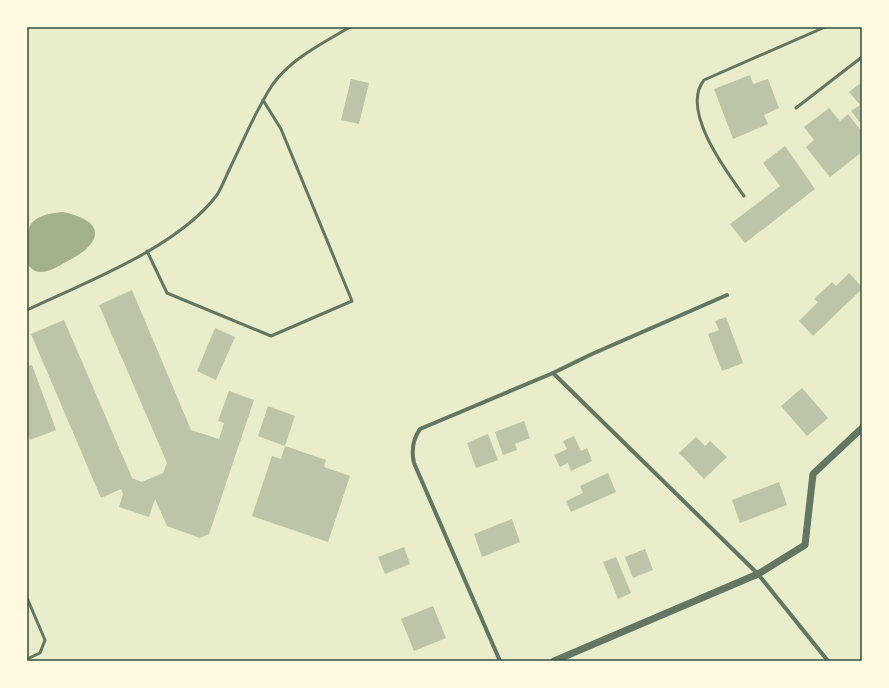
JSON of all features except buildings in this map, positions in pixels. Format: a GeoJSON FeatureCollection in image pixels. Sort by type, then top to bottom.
{"type":"FeatureCollection","features":[{"type":"Feature","properties":{"kind":"street"},"geometry":{"type":"LineString","coordinates":[[500,661],[414,462],[412,445],[420,429],[553,374],[592,354],[727,295]]}},
{"type":"Feature","properties":{"kind":"street"},"geometry":{"type":"LineString","coordinates":[[553,374],[758,574],[828,661]]}},
{"type":"Feature","properties":{"kind":"street"},"geometry":{"type":"LineString","coordinates":[[554,661],[758,574],[805,545],[813,474],[862,428]]}},
{"type":"Feature","properties":{"kind":"lane"},"geometry":{"type":"LineString","coordinates":[[27,310],[165,242],[190,222],[218,193],[263,100],[274,83],[288,68],[304,55],[350,27]]}},
{"type":"Feature","properties":{"kind":"lane"},"geometry":{"type":"LineString","coordinates":[[744,196],[718,159],[706,136],[698,104],[699,87],[704,80],[826,27]]}},
{"type":"Feature","properties":{"kind":"lane"},"geometry":{"type":"LineString","coordinates":[[796,108],[862,57]]}},
{"type":"Feature","properties":{"kind":"lane"},"geometry":{"type":"LineString","coordinates":[[147,251],[167,292],[271,336],[352,301],[281,129],[263,100]]}},
{"type":"Feature","properties":{"kind":"lane"},"geometry":{"type":"LineString","coordinates":[[27,598],[45,640],[40,653],[27,659]]}},
{"type":"Feature","properties":{"kind":"shaded area"},"geometry":{"type":"Polygon","coordinates":[[[62,212],[88,221],[93,227],[95,234],[93,241],[78,255],[53,269],[40,272],[33,270],[27,264],[27,243],[30,227],[33,222],[40,217],[62,212]]]}}]}
